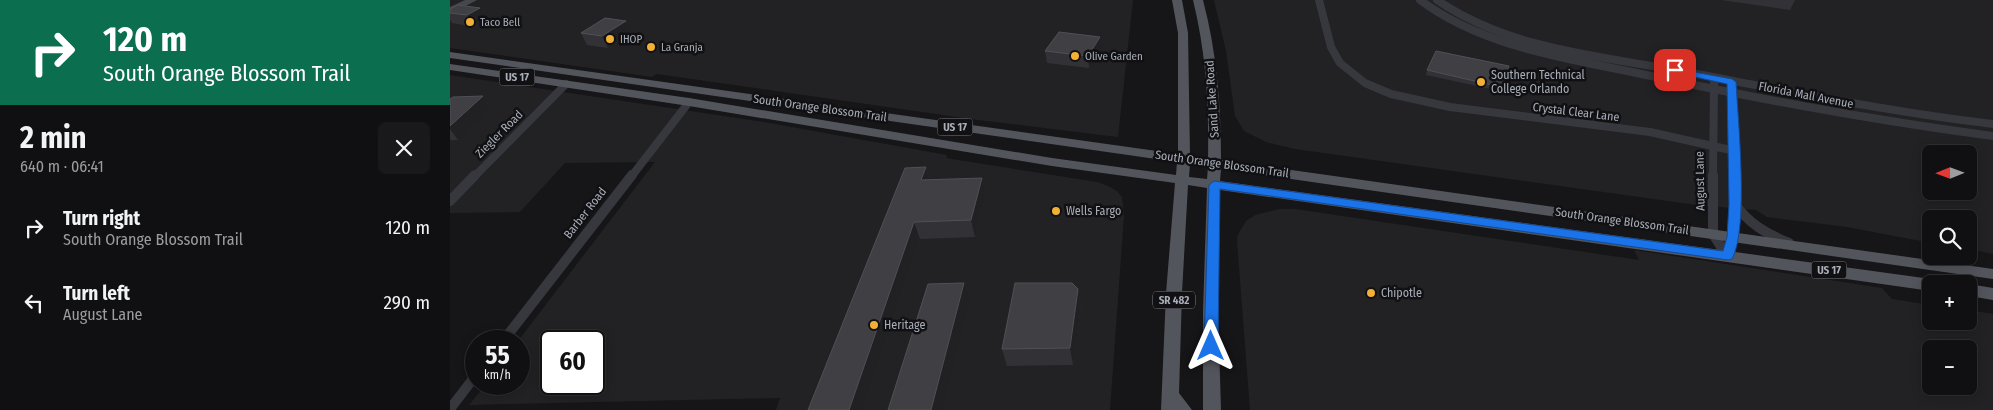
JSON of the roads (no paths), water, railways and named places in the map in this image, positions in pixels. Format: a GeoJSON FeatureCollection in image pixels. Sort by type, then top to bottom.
{"type":"FeatureCollection","features":[{"type":"Feature","properties":{"kind":"main road","name":"Sand Lake Road"},"geometry":{"type":"LineString","coordinates":[[1170,403],[1174,302],[1184,159],[1184,52],[1183,33],[1177,0]]}},
{"type":"Feature","properties":{"kind":"main road","name":"Sand Lake Road"},"geometry":{"type":"LineString","coordinates":[[1198,0],[1207,37],[1211,73],[1215,164],[1211,317],[1212,410]]}},
{"type":"Feature","properties":{"kind":"main road","name":"South Orange Blossom Trail"},"geometry":{"type":"LineString","coordinates":[[450,55],[1993,274]]}},
{"type":"Feature","properties":{"kind":"main road","name":"South Orange Blossom Trail"},"geometry":{"type":"LineString","coordinates":[[450,67],[664,98],[1006,154],[1214,185],[1922,284]]}},
{"type":"Feature","properties":{"kind":"main road"},"geometry":{"type":"LineString","coordinates":[[664,98],[680,97],[701,91]]}},
{"type":"Feature","properties":{"kind":"main road"},"geometry":{"type":"LineString","coordinates":[[689,102],[709,95],[723,94]]}},
{"type":"Feature","properties":{"kind":"main road"},"geometry":{"type":"LineString","coordinates":[[1977,291],[1993,294]]}},
{"type":"Feature","properties":{"kind":"main road"},"geometry":{"type":"LineString","coordinates":[[1170,403],[1183,410]]}},
{"type":"Feature","properties":{"kind":"street","name":"Crystal Clear Lane"},"geometry":{"type":"LineString","coordinates":[[1318,0],[1331,47],[1340,63],[1365,83],[1391,94],[1450,107],[1650,132],[1735,151]]}},
{"type":"Feature","properties":{"kind":"street","name":"Florida Mall Avenue"},"geometry":{"type":"LineString","coordinates":[[1420,0],[1434,11],[1460,26],[1488,38],[1528,50],[1732,92],[1927,128],[1993,136]]}},
{"type":"Feature","properties":{"kind":"street","name":"Florida Mall Avenue"},"geometry":{"type":"LineString","coordinates":[[1437,0],[1448,9],[1474,22],[1535,42],[1732,82],[1909,114],[1993,124]]}},
{"type":"Feature","properties":{"kind":"street"},"geometry":{"type":"LineString","coordinates":[[450,11],[467,2]]}},
{"type":"Feature","properties":{"kind":"street","name":"August Lane"},"geometry":{"type":"LineString","coordinates":[[1713,234],[1712,145],[1714,78]]}},
{"type":"Feature","properties":{"kind":"street"},"geometry":{"type":"LineString","coordinates":[[1728,256],[1733,237],[1735,204],[1732,82]]}},
{"type":"Feature","properties":{"kind":"street","name":"Ziegler Road"},"geometry":{"type":"LineString","coordinates":[[450,201],[566,84]]}},
{"type":"Feature","properties":{"kind":"street","name":"Barber Road"},"geometry":{"type":"LineString","coordinates":[[511,330],[689,102]]}},
{"type":"Feature","properties":{"kind":"street"},"geometry":{"type":"LineString","coordinates":[[1735,204],[1742,216],[1755,227],[1798,246]]}},
{"type":"Feature","properties":{"kind":"street"},"geometry":{"type":"LineString","coordinates":[[1713,234],[1728,256]]}},
{"type":"Feature","properties":{"kind":"street"},"geometry":{"type":"LineString","coordinates":[[450,409],[465,389]]}},
{"type":"Feature","properties":{"kind":"place","name":"Taco Bell"},"geometry":{"type":"Point","coordinates":[470,22]}},
{"type":"Feature","properties":{"kind":"place","name":"IHOP"},"geometry":{"type":"Point","coordinates":[610,39]}},
{"type":"Feature","properties":{"kind":"place","name":"La Granja"},"geometry":{"type":"Point","coordinates":[651,47]}},
{"type":"Feature","properties":{"kind":"place","name":"Olive Garden"},"geometry":{"type":"Point","coordinates":[1075,56]}},
{"type":"Feature","properties":{"kind":"place","name":"Southern Technical College Orlando"},"geometry":{"type":"Point","coordinates":[1481,82]}},
{"type":"Feature","properties":{"kind":"place","name":"Wells Fargo"},"geometry":{"type":"Point","coordinates":[1056,211]}},
{"type":"Feature","properties":{"kind":"place","name":"Chipotle"},"geometry":{"type":"Point","coordinates":[1371,293]}},
{"type":"Feature","properties":{"kind":"place","name":"Heritage"},"geometry":{"type":"Point","coordinates":[874,325]}}]}
